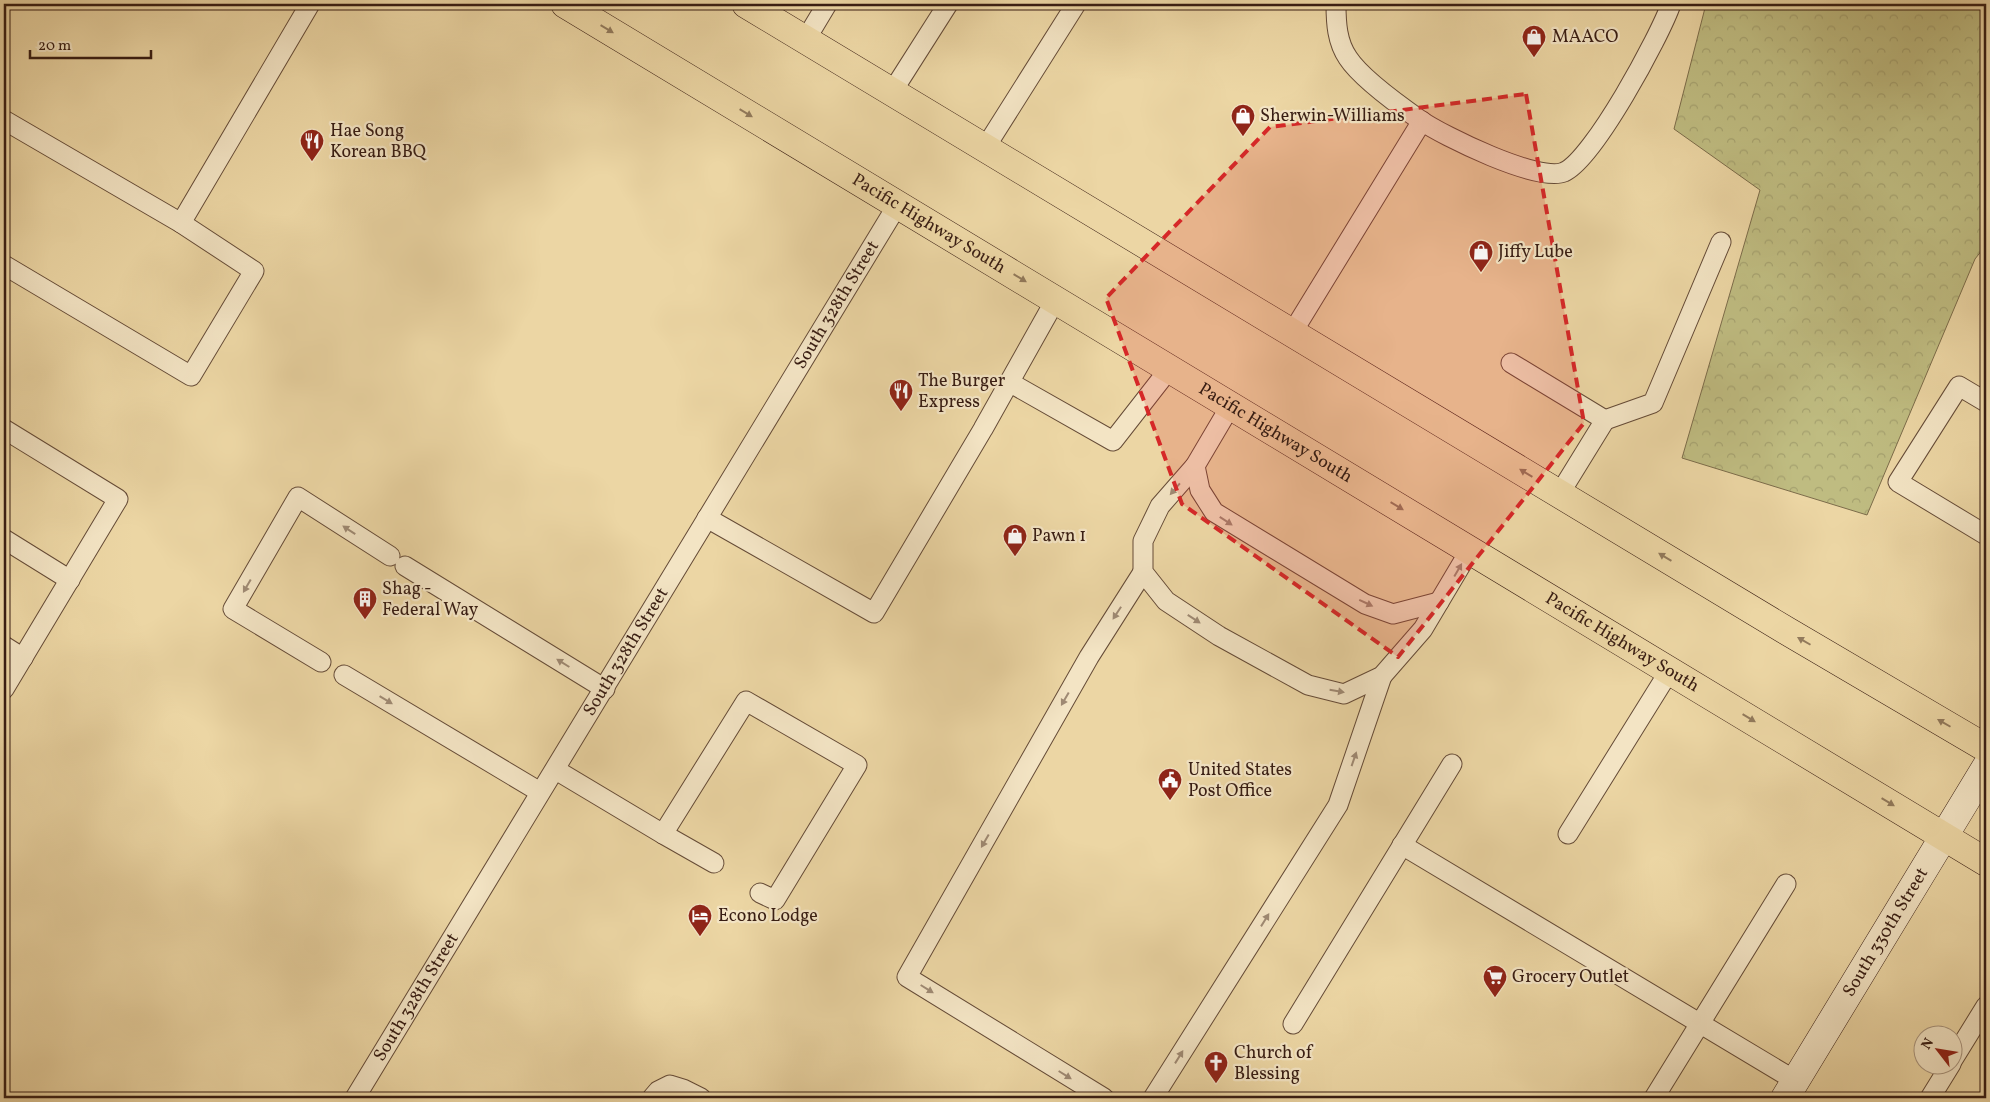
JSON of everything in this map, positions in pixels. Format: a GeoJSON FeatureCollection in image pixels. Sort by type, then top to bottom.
{"type":"FeatureCollection","features":[{"type":"Feature","properties":{"kind":"main road","name":"Pacific Highway South"},"geometry":{"type":"LineString","coordinates":[[565,4],[1986,862]]}},
{"type":"Feature","properties":{"kind":"main road"},"geometry":{"type":"LineString","coordinates":[[746,4],[1986,748]]}},
{"type":"Feature","properties":{"kind":"street","name":"South 330th Street"},"geometry":{"type":"LineString","coordinates":[[1790,1090],[1986,767]]}},
{"type":"Feature","properties":{"kind":"lane"},"geometry":{"type":"LineString","coordinates":[[181,223],[310,4]]}},
{"type":"Feature","properties":{"kind":"lane"},"geometry":{"type":"LineString","coordinates":[[806,39],[827,4]]}},
{"type":"Feature","properties":{"kind":"lane"},"geometry":{"type":"LineString","coordinates":[[892,92],[948,4]]}},
{"type":"Feature","properties":{"kind":"lane"},"geometry":{"type":"LineString","coordinates":[[986,148],[1076,4]]}},
{"type":"Feature","properties":{"kind":"lane"},"geometry":{"type":"LineString","coordinates":[[1336,4],[1339,42],[1349,59],[1372,81],[1422,121],[1464,143],[1510,162],[1539,172],[1552,174],[1564,172],[1576,164],[1594,144],[1646,56],[1672,4]]}},
{"type":"Feature","properties":{"kind":"lane"},"geometry":{"type":"LineString","coordinates":[[4,120],[181,223],[254,271],[191,376],[4,264]]}},
{"type":"Feature","properties":{"kind":"lane"},"geometry":{"type":"LineString","coordinates":[[1292,333],[1422,121]]}},
{"type":"Feature","properties":{"kind":"lane","name":"South 328th Street"},"geometry":{"type":"LineString","coordinates":[[355,1098],[540,792],[556,770],[898,204]]}},
{"type":"Feature","properties":{"kind":"lane"},"geometry":{"type":"LineString","coordinates":[[1560,493],[1605,420],[1653,403],[1721,242]]}},
{"type":"Feature","properties":{"kind":"lane"},"geometry":{"type":"LineString","coordinates":[[707,518],[874,613],[1056,299]]}},
{"type":"Feature","properties":{"kind":"lane"},"geometry":{"type":"LineString","coordinates":[[1511,363],[1605,420]]}},
{"type":"Feature","properties":{"kind":"lane"},"geometry":{"type":"LineString","coordinates":[[1009,382],[1113,440],[1170,368]]}},
{"type":"Feature","properties":{"kind":"lane"},"geometry":{"type":"LineString","coordinates":[[1986,402],[1959,386],[1898,482],[1986,535]]}},
{"type":"Feature","properties":{"kind":"lane"},"geometry":{"type":"LineString","coordinates":[[1104,1098],[907,977],[1089,657],[1143,572],[1143,542],[1160,506],[1196,466],[1231,405]]}},
{"type":"Feature","properties":{"kind":"lane"},"geometry":{"type":"LineString","coordinates":[[4,429],[118,499],[4,689]]}},
{"type":"Feature","properties":{"kind":"lane"},"geometry":{"type":"LineString","coordinates":[[1196,466],[1200,490],[1214,512],[1365,604],[1393,614],[1439,602]]}},
{"type":"Feature","properties":{"kind":"lane"},"geometry":{"type":"LineString","coordinates":[[321,662],[233,609],[298,497],[397,561],[605,689]]}},
{"type":"Feature","properties":{"kind":"lane"},"geometry":{"type":"LineString","coordinates":[[4,539],[70,580]]}},
{"type":"Feature","properties":{"kind":"lane"},"geometry":{"type":"LineString","coordinates":[[1153,1098],[1338,805],[1382,676],[1423,630],[1470,550]]}},
{"type":"Feature","properties":{"kind":"lane"},"geometry":{"type":"LineString","coordinates":[[1143,572],[1166,601],[1219,636],[1308,685],[1344,694],[1382,676]]}},
{"type":"Feature","properties":{"kind":"lane"},"geometry":{"type":"LineString","coordinates":[[4,646],[23,658]]}},
{"type":"Feature","properties":{"kind":"lane"},"geometry":{"type":"LineString","coordinates":[[1568,834],[1670,670]]}},
{"type":"Feature","properties":{"kind":"lane"},"geometry":{"type":"LineString","coordinates":[[344,675],[540,792]]}},
{"type":"Feature","properties":{"kind":"lane"},"geometry":{"type":"LineString","coordinates":[[663,834],[746,701],[856,765],[775,900],[760,892]]}},
{"type":"Feature","properties":{"kind":"lane"},"geometry":{"type":"LineString","coordinates":[[1293,1024],[1452,764]]}},
{"type":"Feature","properties":{"kind":"lane"},"geometry":{"type":"LineString","coordinates":[[556,770],[714,863]]}},
{"type":"Feature","properties":{"kind":"lane"},"geometry":{"type":"LineString","coordinates":[[1402,845],[1700,1024],[1790,1090]]}},
{"type":"Feature","properties":{"kind":"lane"},"geometry":{"type":"LineString","coordinates":[[1654,1098],[1786,884]]}},
{"type":"Feature","properties":{"kind":"lane"},"geometry":{"type":"LineString","coordinates":[[1962,1046],[1986,1006]]}},
{"type":"Feature","properties":{"kind":"lane"},"geometry":{"type":"LineString","coordinates":[[1930,1098],[1945,1074]]}},
{"type":"Feature","properties":{"kind":"lane"},"geometry":{"type":"LineString","coordinates":[[652,1098],[658,1091],[670,1085],[683,1088],[701,1098]]}},
{"type":"Feature","properties":{"kind":"highlighted area"},"geometry":{"type":"Polygon","coordinates":[[[1526,94],[1584,423],[1398,657],[1182,504],[1106,298],[1270,127],[1526,94]]]}},
{"type":"Feature","properties":{"kind":"green space"},"geometry":{"type":"Polygon","coordinates":[[[1706,4],[1986,4],[1986,245],[1975,259],[1867,515],[1682,458],[1760,190],[1674,129],[1706,4]]]}},
{"type":"Feature","properties":{"kind":"place","name":"MAACO"},"geometry":{"type":"Point","coordinates":[1534,58]}},
{"type":"Feature","properties":{"kind":"place","name":"Sherwin-Williams"},"geometry":{"type":"Point","coordinates":[1243,137]}},
{"type":"Feature","properties":{"kind":"place","name":"Hae Song Korean BBQ"},"geometry":{"type":"Point","coordinates":[312,162]}},
{"type":"Feature","properties":{"kind":"place","name":"Jiffy Lube"},"geometry":{"type":"Point","coordinates":[1481,273]}},
{"type":"Feature","properties":{"kind":"place","name":"The Burger Express"},"geometry":{"type":"Point","coordinates":[901,412]}},
{"type":"Feature","properties":{"kind":"place","name":"Pawn 1"},"geometry":{"type":"Point","coordinates":[1015,557]}},
{"type":"Feature","properties":{"kind":"place","name":"Shag - Federal Way"},"geometry":{"type":"Point","coordinates":[365,620]}},
{"type":"Feature","properties":{"kind":"place","name":"United States Post Office"},"geometry":{"type":"Point","coordinates":[1170,801]}},
{"type":"Feature","properties":{"kind":"place","name":"Econo Lodge"},"geometry":{"type":"Point","coordinates":[700,937]}},
{"type":"Feature","properties":{"kind":"place","name":"Grocery Outlet"},"geometry":{"type":"Point","coordinates":[1495,998]}},
{"type":"Feature","properties":{"kind":"place","name":"Church of Blessing"},"geometry":{"type":"Point","coordinates":[1216,1084]}}]}
